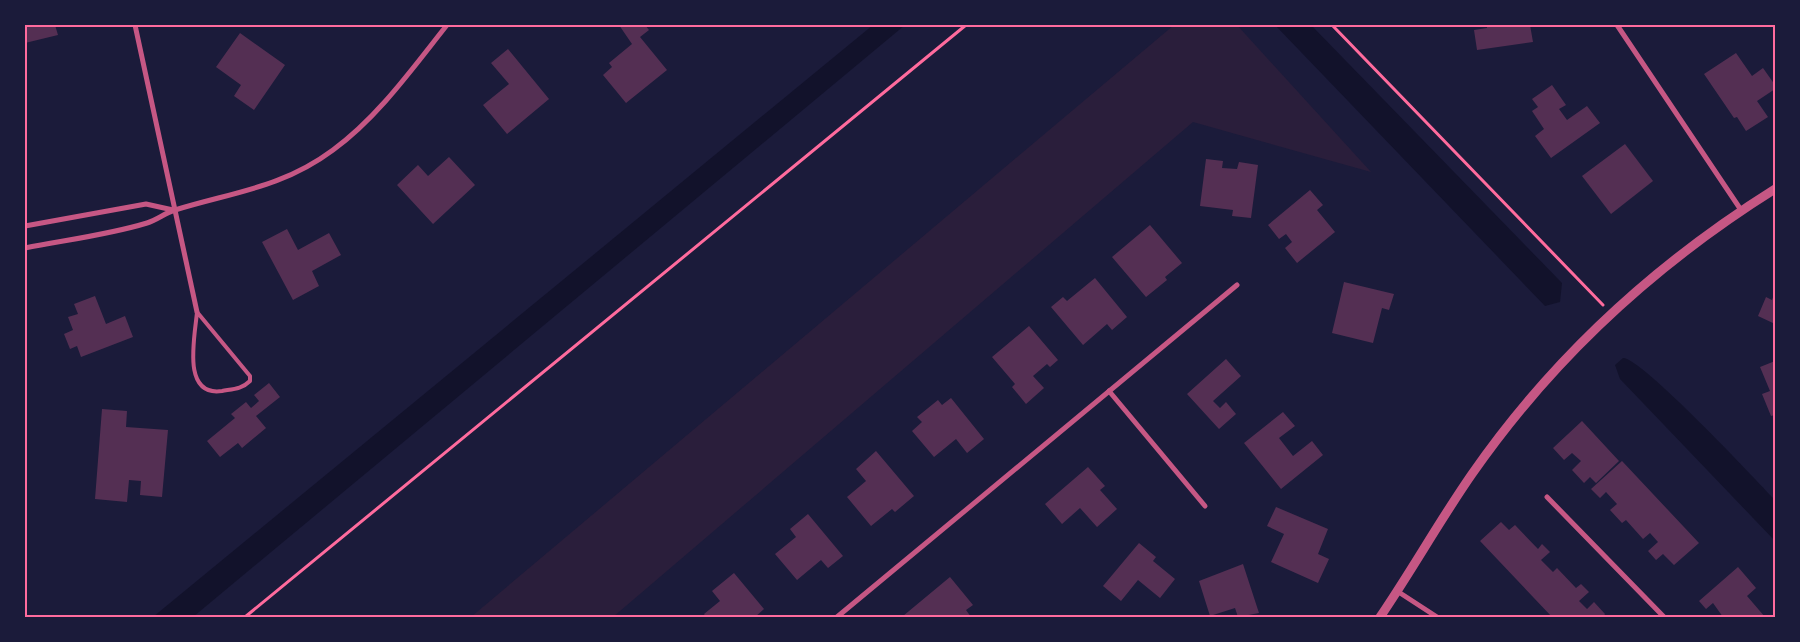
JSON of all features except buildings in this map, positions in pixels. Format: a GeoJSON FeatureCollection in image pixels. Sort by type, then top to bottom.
{"type":"FeatureCollection","features":[{"type":"Feature","properties":{"kind":"street"},"geometry":{"type":"LineString","coordinates":[[135,25],[173,211],[197,312]]}},
{"type":"Feature","properties":{"kind":"street"},"geometry":{"type":"LineString","coordinates":[[25,248],[148,223],[173,211],[234,196],[277,182],[300,171],[332,151],[361,127],[379,108],[447,25]]}},
{"type":"Feature","properties":{"kind":"street"},"geometry":{"type":"LineString","coordinates":[[1617,25],[1741,210]]}},
{"type":"Feature","properties":{"kind":"street"},"geometry":{"type":"LineString","coordinates":[[1383,616],[1472,474],[1511,422],[1610,312],[1741,210],[1775,189]]}},
{"type":"Feature","properties":{"kind":"street"},"geometry":{"type":"LineString","coordinates":[[25,226],[146,204],[173,211]]}},
{"type":"Feature","properties":{"kind":"street"},"geometry":{"type":"LineString","coordinates":[[836,617],[1237,285]]}},
{"type":"Feature","properties":{"kind":"street"},"geometry":{"type":"LineString","coordinates":[[1109,391],[1205,506]]}},
{"type":"Feature","properties":{"kind":"street"},"geometry":{"type":"LineString","coordinates":[[1546,496],[1660,616]]}},
{"type":"Feature","properties":{"kind":"street"},"geometry":{"type":"LineString","coordinates":[[1397,592],[1437,617]]}},
{"type":"Feature","properties":{"kind":"lane"},"geometry":{"type":"LineString","coordinates":[[197,312],[250,376],[250,381],[244,387],[213,392],[201,386],[194,376],[193,355],[197,312]]}},
{"type":"Feature","properties":{"kind":"path"},"geometry":{"type":"LineString","coordinates":[[245,617],[966,25]]}},
{"type":"Feature","properties":{"kind":"path"},"geometry":{"type":"LineString","coordinates":[[1332,25],[1610,312]]}},
{"type":"Feature","properties":{"kind":"shaded area"},"geometry":{"type":"Polygon","coordinates":[[[873,25],[905,25],[193,617],[153,617],[873,25]]]}},
{"type":"Feature","properties":{"kind":"shaded area"},"geometry":{"type":"Polygon","coordinates":[[[1174,25],[1237,25],[1371,172],[1193,122],[613,617],[471,617],[1174,25]]]}},
{"type":"Feature","properties":{"kind":"shaded area"},"geometry":{"type":"Polygon","coordinates":[[[1275,25],[1311,25],[1562,283],[1560,302],[1545,306],[1275,25]]]}},
{"type":"Feature","properties":{"kind":"shaded area"},"geometry":{"type":"Polygon","coordinates":[[[1623,358],[1634,363],[1674,397],[1775,500],[1775,541],[1620,379],[1615,365],[1623,358]]]}}]}
